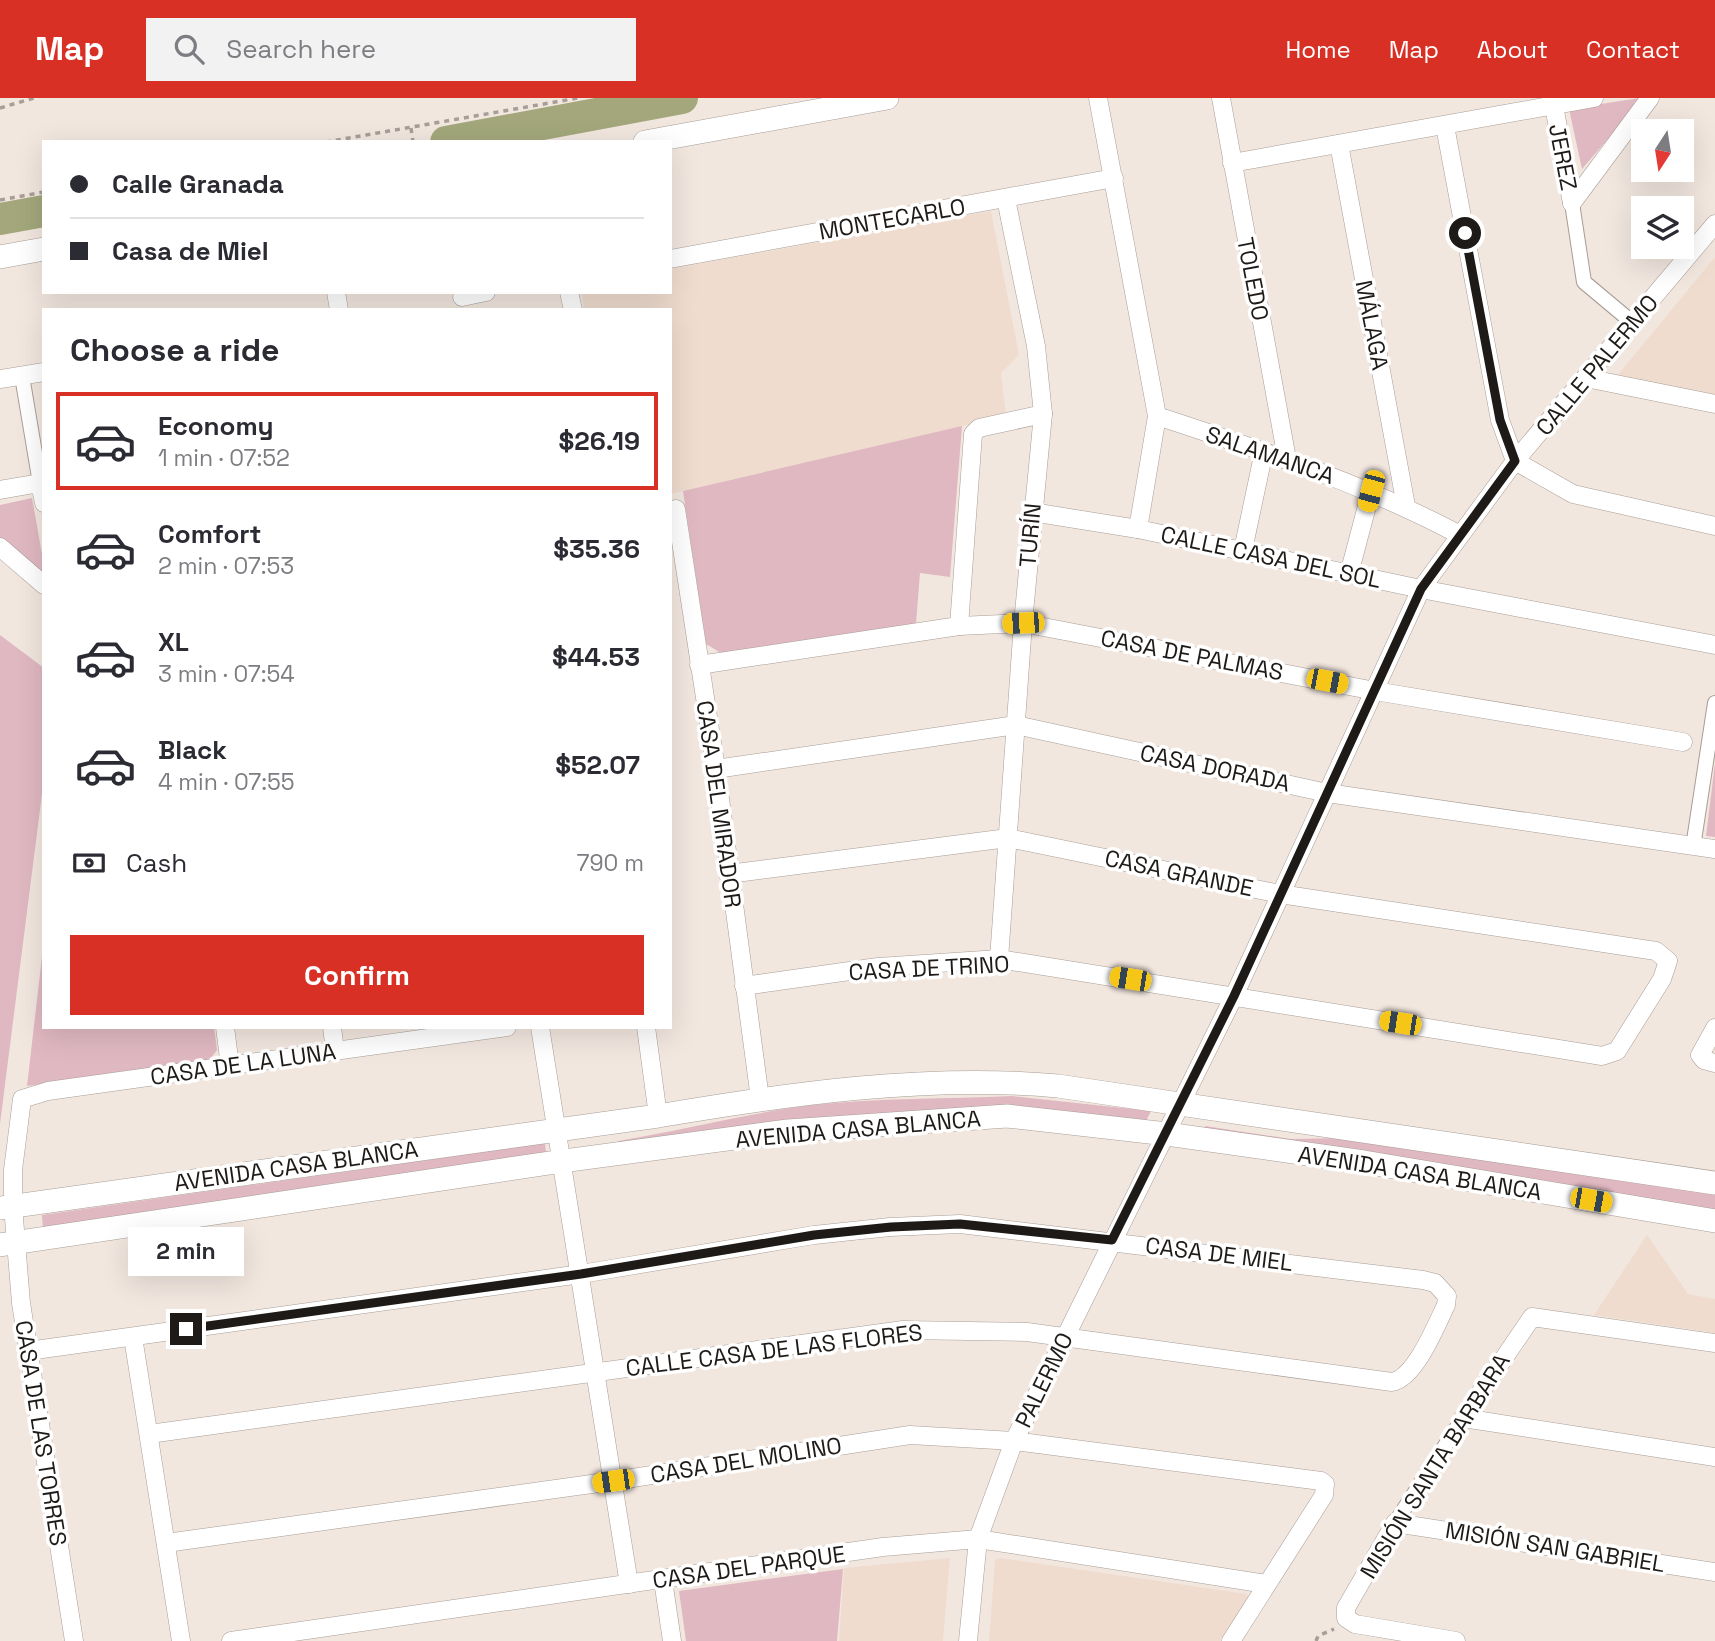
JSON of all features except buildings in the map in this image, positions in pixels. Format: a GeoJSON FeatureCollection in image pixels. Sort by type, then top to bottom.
{"type":"FeatureCollection","features":[{"type":"Feature","properties":{"kind":"street"},"geometry":{"type":"LineString","coordinates":[[656,140],[887,98]]}},
{"type":"Feature","properties":{"kind":"street"},"geometry":{"type":"LineString","coordinates":[[1098,98],[1157,416],[1138,529]]}},
{"type":"Feature","properties":{"kind":"street","name":"TOLEDO"},"geometry":{"type":"LineString","coordinates":[[1221,98],[1287,459]]}},
{"type":"Feature","properties":{"kind":"street"},"geometry":{"type":"LineString","coordinates":[[1232,163],[1594,98]]}},
{"type":"Feature","properties":{"kind":"street","name":"JEREZ"},"geometry":{"type":"LineString","coordinates":[[1572,203],[1650,98]]}},
{"type":"Feature","properties":{"kind":"street","name":"JEREZ"},"geometry":{"type":"LineString","coordinates":[[1553,106],[1572,203]]}},
{"type":"Feature","properties":{"kind":"street"},"geometry":{"type":"LineString","coordinates":[[1445,126],[1500,420],[1515,461],[1573,494],[1715,526]]}},
{"type":"Feature","properties":{"kind":"street","name":"MÁLAGA"},"geometry":{"type":"LineString","coordinates":[[1339,144],[1406,506]]}},
{"type":"Feature","properties":{"kind":"street","name":"MONTECARLO"},"geometry":{"type":"LineString","coordinates":[[672,259],[1114,178]]}},
{"type":"Feature","properties":{"kind":"street","name":"TURÍN"},"geometry":{"type":"LineString","coordinates":[[999,959],[1032,512],[1044,414],[1036,346],[1006,198]]}},
{"type":"Feature","properties":{"kind":"street"},"geometry":{"type":"LineString","coordinates":[[1572,203],[1584,282],[1633,323]]}},
{"type":"Feature","properties":{"kind":"street","name":"CALLE PALERMO"},"geometry":{"type":"LineString","coordinates":[[1167,1134],[1234,996],[1421,589],[1458,534],[1515,461],[1715,225]]}},
{"type":"Feature","properties":{"kind":"street"},"geometry":{"type":"LineString","coordinates":[[0,257],[42,249]]}},
{"type":"Feature","properties":{"kind":"street"},"geometry":{"type":"LineString","coordinates":[[462,300],[480,294]]}},
{"type":"Feature","properties":{"kind":"street"},"geometry":{"type":"LineString","coordinates":[[0,379],[42,372]]}},
{"type":"Feature","properties":{"kind":"street"},"geometry":{"type":"LineString","coordinates":[[22,376],[42,493]]}},
{"type":"Feature","properties":{"kind":"street"},"geometry":{"type":"LineString","coordinates":[[1586,378],[1715,404]]}},
{"type":"Feature","properties":{"kind":"street"},"geometry":{"type":"LineString","coordinates":[[959,626],[973,434],[979,428],[1044,414]]}},
{"type":"Feature","properties":{"kind":"street","name":"SALAMANCA"},"geometry":{"type":"LineString","coordinates":[[1157,416],[1287,459],[1371,491],[1458,534]]}},
{"type":"Feature","properties":{"kind":"street"},"geometry":{"type":"LineString","coordinates":[[1243,550],[1264,451]]}},
{"type":"Feature","properties":{"kind":"street"},"geometry":{"type":"LineString","coordinates":[[0,490],[40,483]]}},
{"type":"Feature","properties":{"kind":"street"},"geometry":{"type":"LineString","coordinates":[[1349,574],[1371,491]]}},
{"type":"Feature","properties":{"kind":"street","name":"CASA DEL MIRADOR"},"geometry":{"type":"LineString","coordinates":[[676,509],[678,579],[699,665],[716,769],[760,1099]]}},
{"type":"Feature","properties":{"kind":"street","name":"CALLE CASA DEL SOL"},"geometry":{"type":"LineString","coordinates":[[1032,512],[1138,529],[1421,589],[1715,645]]}},
{"type":"Feature","properties":{"kind":"street"},"geometry":{"type":"LineString","coordinates":[[0,547],[42,583]]}},
{"type":"Feature","properties":{"kind":"street","name":"CASA DE PALMAS"},"geometry":{"type":"LineString","coordinates":[[699,665],[959,626],[1023,623],[1375,691],[1683,742]]}},
{"type":"Feature","properties":{"kind":"street"},"geometry":{"type":"LineString","coordinates":[[1693,847],[1715,704]]}},
{"type":"Feature","properties":{"kind":"street","name":"CASA DORADA"},"geometry":{"type":"LineString","coordinates":[[716,769],[1016,725],[1327,793],[1715,849]]}},
{"type":"Feature","properties":{"kind":"street","name":"CASA GRANDE"},"geometry":{"type":"LineString","coordinates":[[728,874],[1008,838],[1280,894],[1656,951],[1668,961],[1662,979],[1617,1051],[1611,1055]]}},
{"type":"Feature","properties":{"kind":"street","name":"CASA DE TRINO"},"geometry":{"type":"LineString","coordinates":[[744,986],[878,967],[999,959],[1593,1055],[1611,1055]]}},
{"type":"Feature","properties":{"kind":"street"},"geometry":{"type":"LineString","coordinates":[[1708,1060],[1701,1051],[1715,1028]]}},
{"type":"Feature","properties":{"kind":"street"},"geometry":{"type":"LineString","coordinates":[[225,1029],[230,1066]]}},
{"type":"Feature","properties":{"kind":"street"},"geometry":{"type":"LineString","coordinates":[[332,1029],[335,1051]]}},
{"type":"Feature","properties":{"kind":"street","name":"CASA DE LA LUNA"},"geometry":{"type":"LineString","coordinates":[[22,1099],[48,1091],[335,1051],[437,1032],[479,1029]]}},
{"type":"Feature","properties":{"kind":"street"},"geometry":{"type":"LineString","coordinates":[[540,1029],[559,1130],[629,1584]]}},
{"type":"Feature","properties":{"kind":"street"},"geometry":{"type":"LineString","coordinates":[[646,1029],[658,1116]]}},
{"type":"Feature","properties":{"kind":"street","name":"AVENIDA CASA BLANCA"},"geometry":{"type":"LineString","coordinates":[[6,1207],[658,1116],[760,1099],[996,1082],[1058,1086],[1715,1183]]}},
{"type":"Feature","properties":{"kind":"street","name":"CASA DE LAS TORRES"},"geometry":{"type":"LineString","coordinates":[[22,1099],[6,1207],[8,1244],[28,1351],[74,1641]]}},
{"type":"Feature","properties":{"kind":"street","name":"AVENIDA CASA BLANCA"},"geometry":{"type":"LineString","coordinates":[[8,1244],[563,1161],[788,1131],[1007,1116],[1167,1134],[1364,1162],[1715,1221]]}},
{"type":"Feature","properties":{"kind":"street","name":"PALERMO"},"geometry":{"type":"LineString","coordinates":[[968,1641],[978,1539],[1014,1441],[1167,1134]]}},
{"type":"Feature","properties":{"kind":"street","name":"CASA DE MIEL"},"geometry":{"type":"LineString","coordinates":[[28,1351],[581,1274],[814,1235],[891,1227],[960,1224],[1112,1240],[1434,1283],[1447,1296],[1446,1305],[1411,1371],[1399,1381]]}},
{"type":"Feature","properties":{"kind":"street","name":"MISIÓN SANTA BARBARA"},"geometry":{"type":"LineString","coordinates":[[1347,1620],[1346,1608],[1395,1523],[1532,1317],[1715,1343]]}},
{"type":"Feature","properties":{"kind":"street","name":"CALLE CASA DE LAS FLORES"},"geometry":{"type":"LineString","coordinates":[[149,1434],[903,1330],[989,1329],[1399,1381]]}},
{"type":"Feature","properties":{"kind":"street"},"geometry":{"type":"LineString","coordinates":[[133,1337],[181,1641]]}},
{"type":"Feature","properties":{"kind":"street"},"geometry":{"type":"LineString","coordinates":[[1463,1418],[1715,1457]]}},
{"type":"Feature","properties":{"kind":"street","name":"CASA DEL MOLINO"},"geometry":{"type":"LineString","coordinates":[[166,1543],[613,1481],[911,1435],[1014,1441],[1316,1479],[1325,1485],[1324,1495],[1266,1584]]}},
{"type":"Feature","properties":{"kind":"street","name":"MISIÓN SAN GABRIEL"},"geometry":{"type":"LineString","coordinates":[[1395,1523],[1715,1572]]}},
{"type":"Feature","properties":{"kind":"street","name":"CASA DEL PARQUE"},"geometry":{"type":"LineString","coordinates":[[231,1641],[883,1547],[978,1539],[1266,1584]]}},
{"type":"Feature","properties":{"kind":"street"},"geometry":{"type":"LineString","coordinates":[[663,1580],[671,1641]]}},
{"type":"Feature","properties":{"kind":"street"},"geometry":{"type":"LineString","coordinates":[[1231,1641],[1266,1584]]}},
{"type":"Feature","properties":{"kind":"street"},"geometry":{"type":"LineString","coordinates":[[1347,1620],[1456,1641]]}},
{"type":"Feature","properties":{"kind":"path"},"geometry":{"type":"LineString","coordinates":[[0,108],[34,98]]}},
{"type":"Feature","properties":{"kind":"path"},"geometry":{"type":"LineString","coordinates":[[338,140],[578,98]]}},
{"type":"Feature","properties":{"kind":"path"},"geometry":{"type":"LineString","coordinates":[[411,128],[413,140]]}},
{"type":"Feature","properties":{"kind":"path"},"geometry":{"type":"LineString","coordinates":[[0,200],[42,192]]}},
{"type":"Feature","properties":{"kind":"path"},"geometry":{"type":"LineString","coordinates":[[1316,1641],[1318,1636],[1347,1620]]}},
{"type":"Feature","properties":{"kind":"shaded area"},"geometry":{"type":"Polygon","coordinates":[[[1643,98],[1582,169],[1569,109],[1643,98]]]}},
{"type":"Feature","properties":{"kind":"shaded area"},"geometry":{"type":"Polygon","coordinates":[[[991,211],[1019,355],[1001,373],[1006,416],[672,494],[672,308],[584,308],[582,294],[672,294],[672,269],[991,211]]]}},
{"type":"Feature","properties":{"kind":"shaded area"},"geometry":{"type":"Polygon","coordinates":[[[1715,257],[1715,397],[1616,377],[1715,257]]]}},
{"type":"Feature","properties":{"kind":"shaded area"},"geometry":{"type":"Polygon","coordinates":[[[962,426],[950,577],[920,573],[916,624],[721,653],[706,644],[683,491],[962,426]]]}},
{"type":"Feature","properties":{"kind":"shaded area"},"geometry":{"type":"Polygon","coordinates":[[[32,498],[42,554],[42,573],[0,540],[0,505],[32,498]]]}},
{"type":"Feature","properties":{"kind":"shaded area"},"geometry":{"type":"Polygon","coordinates":[[[0,635],[42,666],[42,794],[0,1124],[0,635]]]}},
{"type":"Feature","properties":{"kind":"shaded area"},"geometry":{"type":"Polygon","coordinates":[[[1715,763],[1715,837],[1706,836],[1715,763]]]}},
{"type":"Feature","properties":{"kind":"shaded area"},"geometry":{"type":"Polygon","coordinates":[[[42,956],[42,1029],[214,1029],[217,1050],[208,1062],[27,1086],[42,956]]]}},
{"type":"Feature","properties":{"kind":"shaded area"},"geometry":{"type":"Polygon","coordinates":[[[1012,1096],[1151,1111],[1144,1125],[1027,1111],[619,1147],[618,1141],[813,1105],[1012,1096]]]}},
{"type":"Feature","properties":{"kind":"shaded area"},"geometry":{"type":"Polygon","coordinates":[[[1205,1126],[1291,1139],[1342,1138],[1715,1193],[1715,1210],[1204,1133],[1205,1126]]]}},
{"type":"Feature","properties":{"kind":"shaded area"},"geometry":{"type":"Polygon","coordinates":[[[545,1143],[546,1153],[43,1230],[42,1215],[545,1143]]]}},
{"type":"Feature","properties":{"kind":"shaded area"},"geometry":{"type":"Polygon","coordinates":[[[1647,1235],[1688,1294],[1715,1299],[1715,1333],[1594,1315],[1647,1235]]]}},
{"type":"Feature","properties":{"kind":"shaded area"},"geometry":{"type":"Polygon","coordinates":[[[950,1558],[943,1641],[839,1641],[844,1568],[950,1558]]]}},
{"type":"Feature","properties":{"kind":"shaded area"},"geometry":{"type":"Polygon","coordinates":[[[1000,1558],[1247,1594],[1249,1598],[1220,1641],[989,1641],[995,1560],[1000,1558]]]}},
{"type":"Feature","properties":{"kind":"shaded area"},"geometry":{"type":"Polygon","coordinates":[[[843,1569],[837,1641],[686,1641],[679,1591],[843,1569]]]}},
{"type":"Feature","properties":{"kind":"waterway"},"geometry":{"type":"LineString","coordinates":[[457,140],[682,98]]}},
{"type":"Feature","properties":{"kind":"waterway"},"geometry":{"type":"LineString","coordinates":[[0,219],[42,211]]}},
{"type":"Feature","properties":{"kind":"route"},"geometry":{"type":"LineString","coordinates":[[186,1329],[581,1274],[814,1235],[891,1227],[960,1224],[1112,1240],[1234,996],[1421,589],[1458,534],[1515,461],[1507,448],[1500,420],[1465,233]]}}]}
